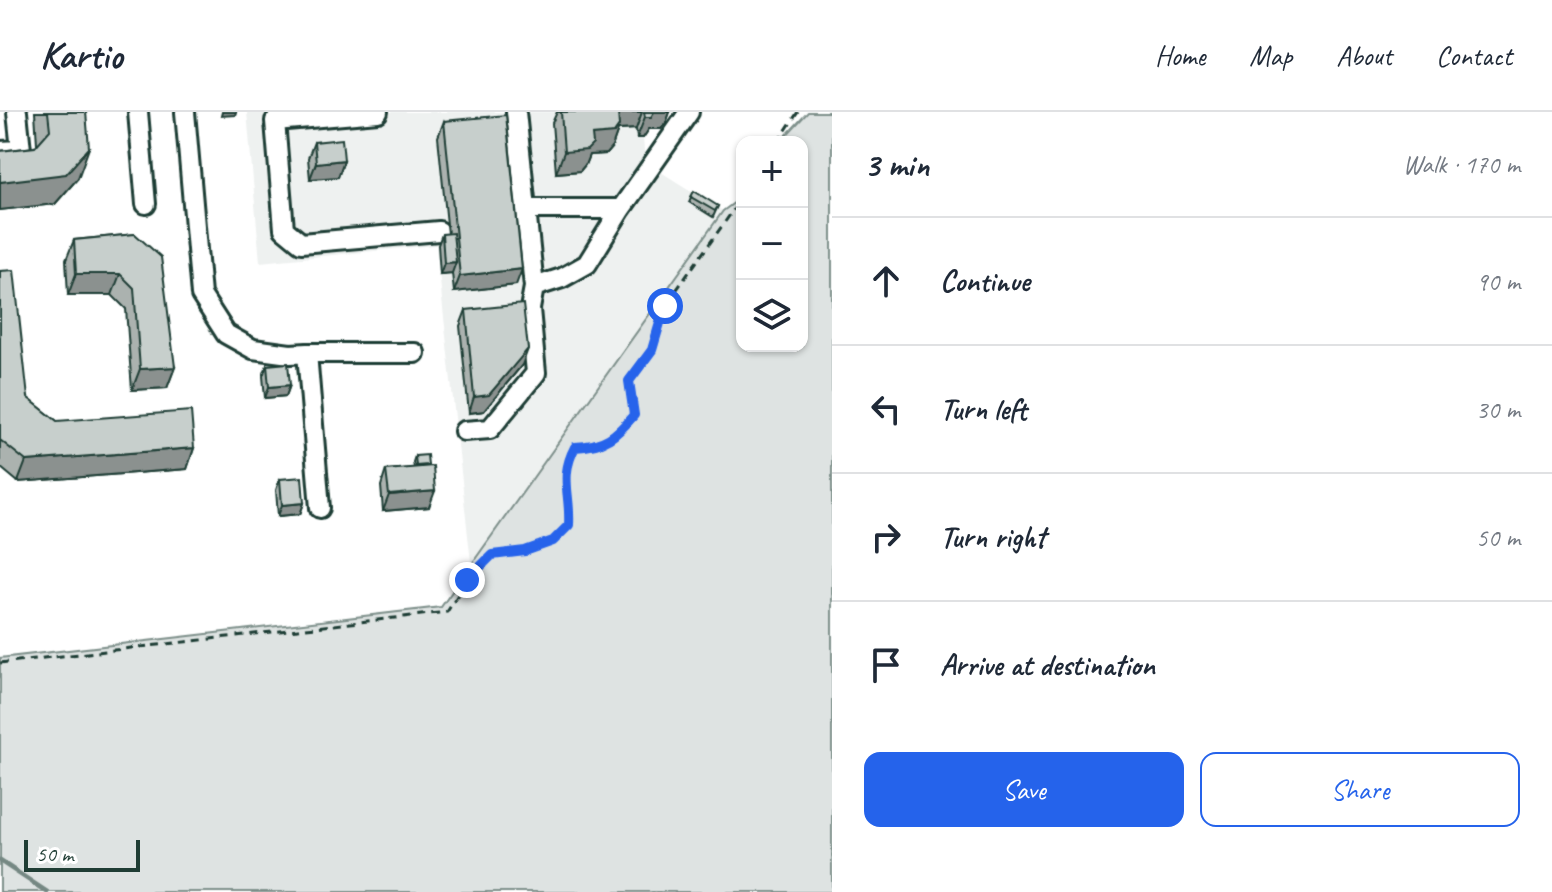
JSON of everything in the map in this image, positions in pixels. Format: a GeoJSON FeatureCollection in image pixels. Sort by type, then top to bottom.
{"type":"FeatureCollection","features":[{"type":"Feature","properties":{"kind":"lane"},"geometry":{"type":"LineString","coordinates":[[0,151],[21,150],[17,112]]}},
{"type":"Feature","properties":{"kind":"lane"},"geometry":{"type":"LineString","coordinates":[[138,112],[146,204]]}},
{"type":"Feature","properties":{"kind":"lane"},"geometry":{"type":"LineString","coordinates":[[185,112],[201,295],[226,334],[253,349],[290,354],[415,353]]}},
{"type":"Feature","properties":{"kind":"lane"},"geometry":{"type":"LineString","coordinates":[[378,112],[296,116],[275,121],[284,229],[301,243],[439,231]]}},
{"type":"Feature","properties":{"kind":"lane"},"geometry":{"type":"LineString","coordinates":[[464,431],[490,429],[536,373],[530,309],[534,287],[516,112]]}},
{"type":"Feature","properties":{"kind":"lane"},"geometry":{"type":"LineString","coordinates":[[534,287],[562,278],[587,264],[621,209],[689,112]]}},
{"type":"Feature","properties":{"kind":"lane"},"geometry":{"type":"LineString","coordinates":[[526,209],[621,209]]}},
{"type":"Feature","properties":{"kind":"lane"},"geometry":{"type":"LineString","coordinates":[[307,353],[320,508]]}},
{"type":"Feature","properties":{"kind":"path"},"geometry":{"type":"LineString","coordinates":[[782,136],[798,112]]}},
{"type":"Feature","properties":{"kind":"path"},"geometry":{"type":"LineString","coordinates":[[0,663],[447,612],[467,580],[492,555],[525,551],[553,541],[569,525],[565,481],[567,463],[575,447],[590,447],[616,436],[634,415],[629,381],[652,350],[665,306],[736,206]]}},
{"type":"Feature","properties":{"kind":"shaded area"},"geometry":{"type":"Polygon","coordinates":[[[247,112],[665,112],[666,123],[661,129],[649,129],[643,138],[645,162],[723,211],[471,563],[436,245],[260,262],[247,112]]]}},
{"type":"Feature","properties":{"kind":"shaded area"},"geometry":{"type":"Polygon","coordinates":[[[808,112],[832,112],[832,892],[0,892],[0,658],[441,607],[723,211],[736,201],[736,352],[808,352],[808,136],[786,136],[808,112]]]}},
{"type":"Feature","properties":{"kind":"building"},"geometry":{"type":"Polygon","coordinates":[[[48,112],[86,112],[89,148],[66,174],[0,182],[0,151],[35,147],[50,130],[48,112]]]}},
{"type":"Feature","properties":{"kind":"building"},"geometry":{"type":"Polygon","coordinates":[[[561,112],[618,112],[619,126],[614,133],[592,135],[593,144],[587,150],[564,152],[561,112]]]}},
{"type":"Feature","properties":{"kind":"building"},"geometry":{"type":"Polygon","coordinates":[[[506,115],[522,269],[460,276],[444,121],[506,115]]]}},
{"type":"Feature","properties":{"kind":"building"},"geometry":{"type":"Polygon","coordinates":[[[342,139],[344,160],[316,163],[314,142],[342,139]]]}},
{"type":"Feature","properties":{"kind":"building"},"geometry":{"type":"Polygon","coordinates":[[[694,191],[718,206],[715,211],[691,197],[694,191]]]}},
{"type":"Feature","properties":{"kind":"building"},"geometry":{"type":"Polygon","coordinates":[[[453,233],[456,262],[444,263],[442,234],[453,233]]]}},
{"type":"Feature","properties":{"kind":"building"},"geometry":{"type":"Polygon","coordinates":[[[135,234],[161,257],[175,367],[140,369],[134,288],[120,274],[76,274],[74,240],[135,234]]]}},
{"type":"Feature","properties":{"kind":"building"},"geometry":{"type":"Polygon","coordinates":[[[14,270],[28,398],[57,421],[191,411],[194,448],[26,461],[0,440],[0,271],[14,270]]]}},
{"type":"Feature","properties":{"kind":"building"},"geometry":{"type":"Polygon","coordinates":[[[523,304],[528,349],[489,395],[474,397],[466,310],[523,304]]]}},
{"type":"Feature","properties":{"kind":"building"},"geometry":{"type":"Polygon","coordinates":[[[288,363],[290,385],[269,387],[267,365],[288,363]]]}},
{"type":"Feature","properties":{"kind":"building"},"geometry":{"type":"Polygon","coordinates":[[[427,455],[428,465],[416,466],[415,456],[427,455]]]}},
{"type":"Feature","properties":{"kind":"building"},"geometry":{"type":"Polygon","coordinates":[[[433,466],[435,491],[389,495],[386,470],[433,466]]]}},
{"type":"Feature","properties":{"kind":"building"},"geometry":{"type":"Polygon","coordinates":[[[302,477],[304,503],[282,505],[280,479],[302,477]]]}},
{"type":"Feature","properties":{"kind":"waterway"},"geometry":{"type":"LineString","coordinates":[[0,861],[47,892]]}},
{"type":"Feature","properties":{"kind":"route"},"geometry":{"type":"LineString","coordinates":[[467,580],[492,555],[525,551],[553,541],[569,525],[565,481],[567,463],[575,447],[590,447],[616,436],[634,415],[629,381],[652,350],[665,306]]}}]}
